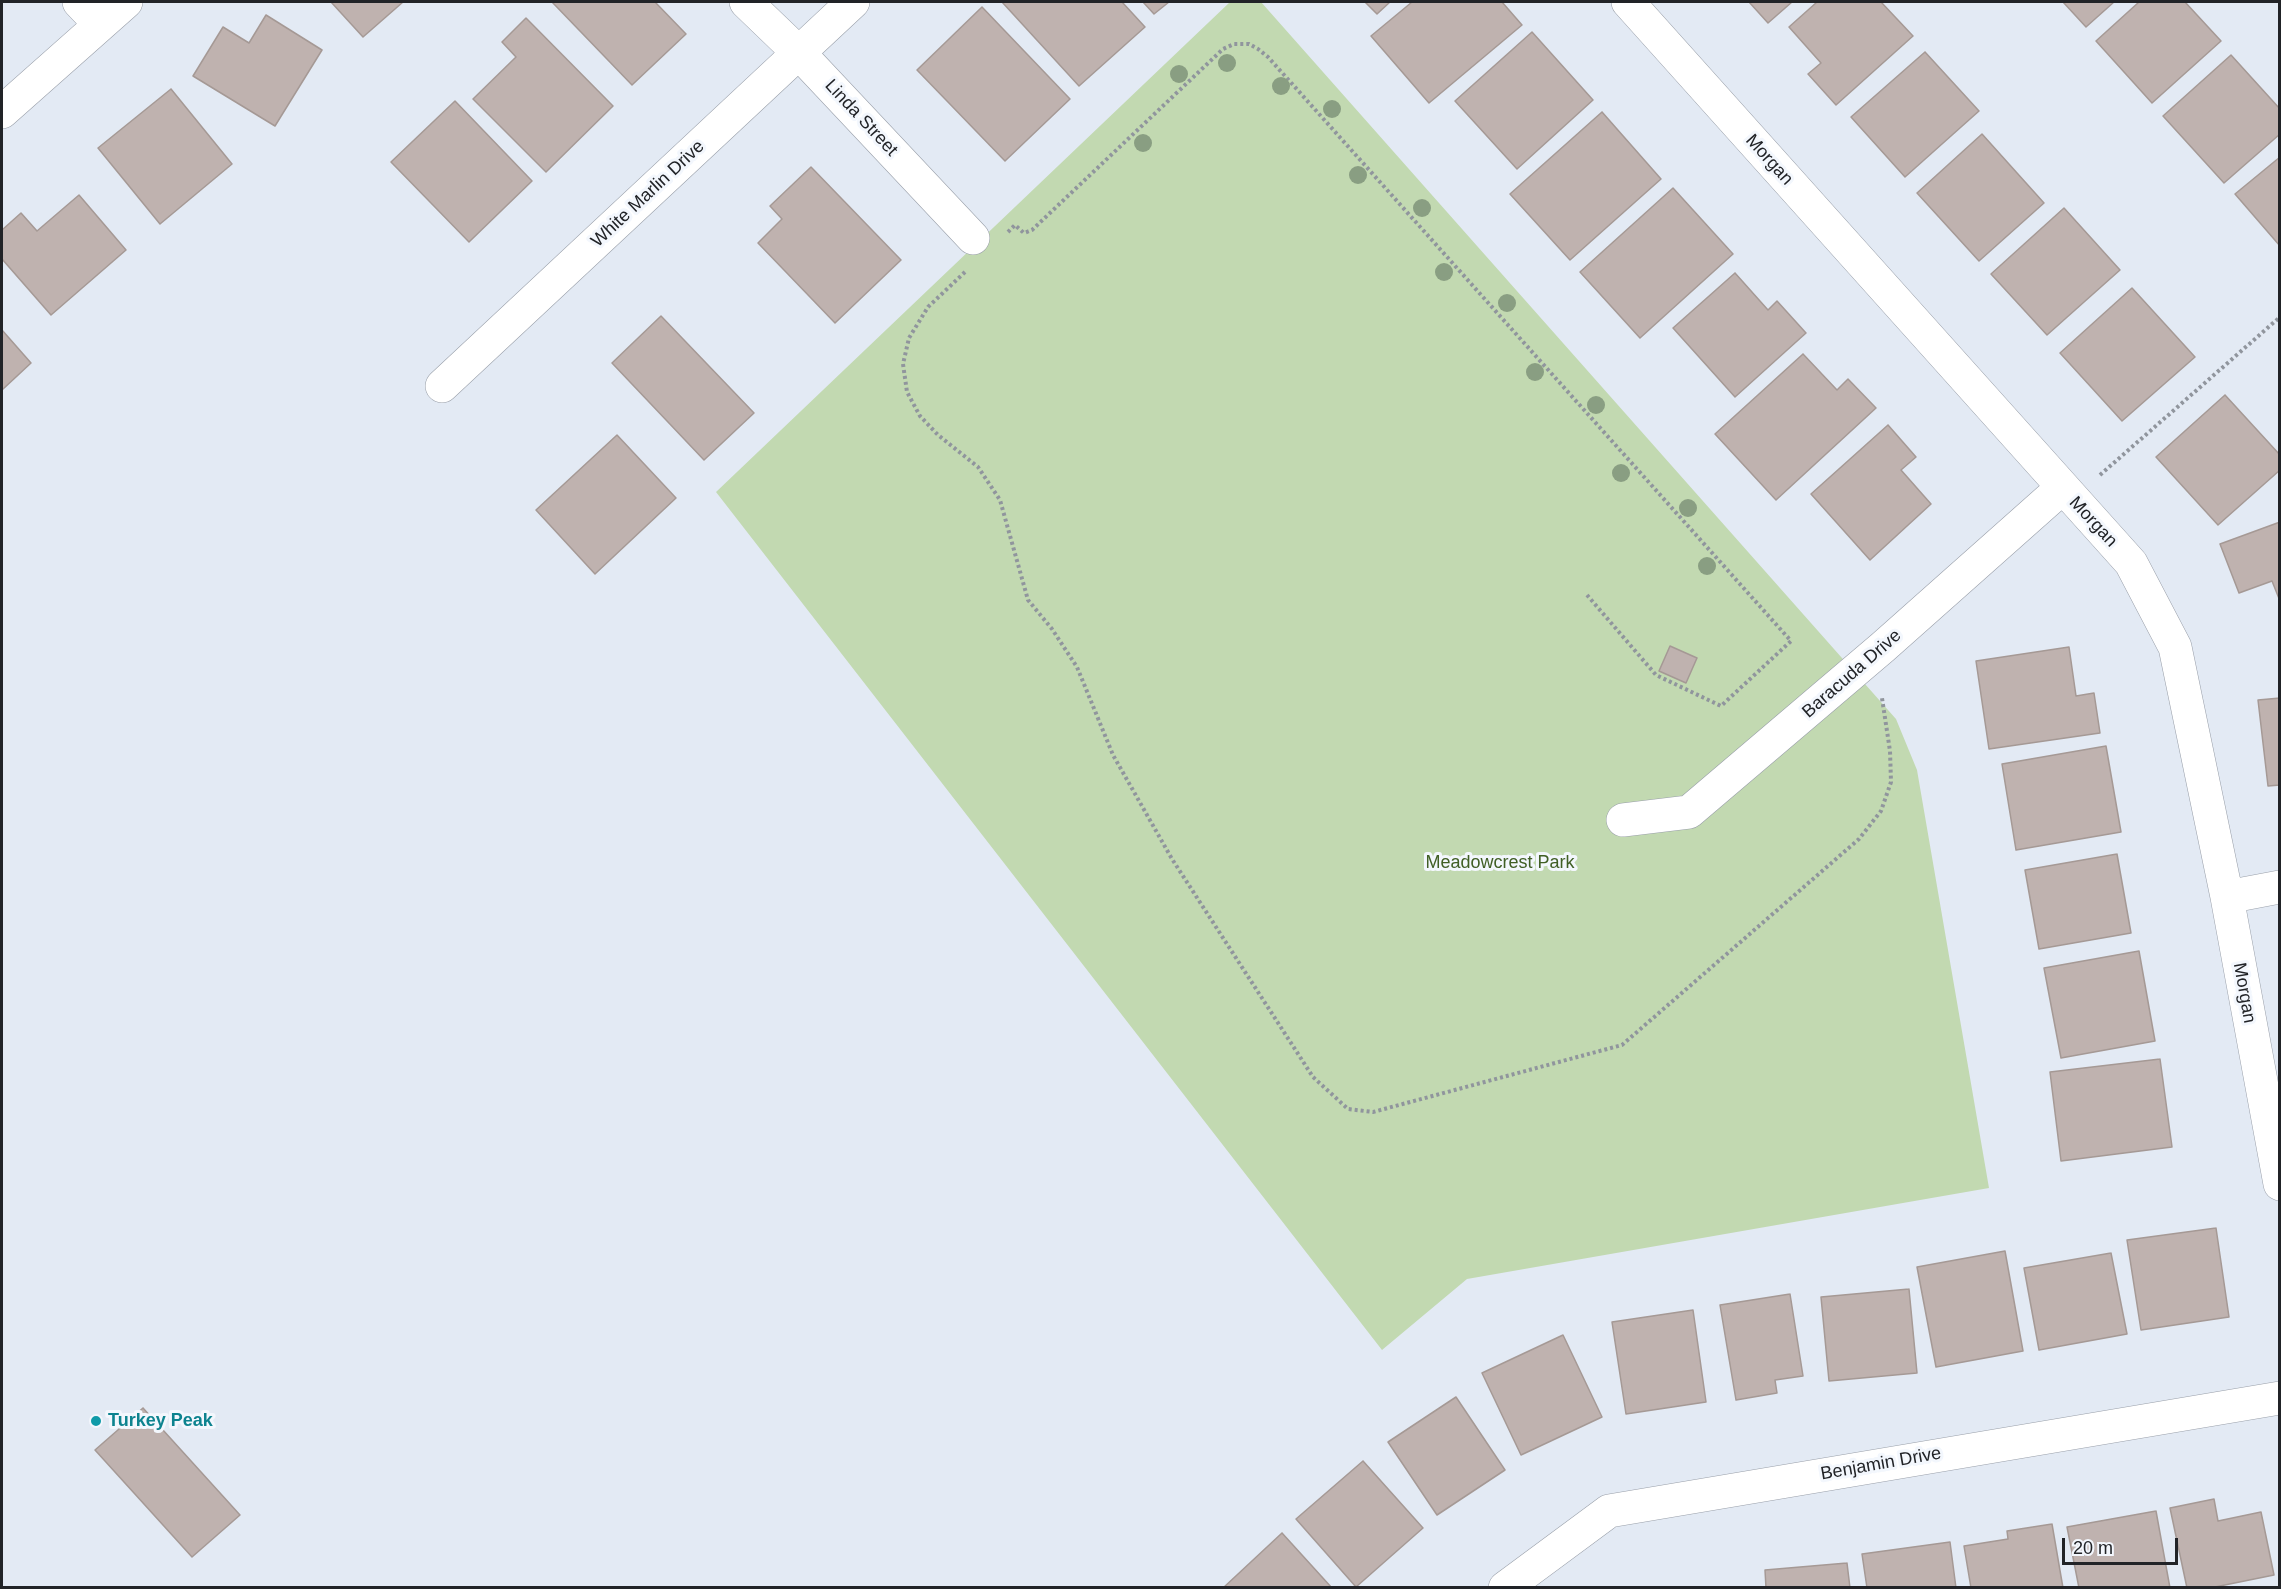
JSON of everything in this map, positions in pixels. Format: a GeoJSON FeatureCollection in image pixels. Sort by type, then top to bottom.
{"type":"FeatureCollection","features":[{"type":"Feature","properties":{"kind":"street"},"geometry":{"type":"LineString","coordinates":[[2,112],[90,13],[126,2]]}},
{"type":"Feature","properties":{"kind":"street","name":"Linda Street"},"geometry":{"type":"LineString","coordinates":[[746,2],[799,53],[972,252]]}},
{"type":"Feature","properties":{"kind":"street","name":"White Marlin Drive"},"geometry":{"type":"LineString","coordinates":[[442,386],[853,2]]}},
{"type":"Feature","properties":{"kind":"street","name":"Morgan"},"geometry":{"type":"LineString","coordinates":[[1628,2],[2131,563],[2175,647],[2227,897],[2280,1184]]}},
{"type":"Feature","properties":{"kind":"street","name":"Baracuda Drive"},"geometry":{"type":"LineString","coordinates":[[1623,820],[1689,812],[2067,494]]}},
{"type":"Feature","properties":{"kind":"street"},"geometry":{"type":"LineString","coordinates":[[2227,897],[2280,887]]}},
{"type":"Feature","properties":{"kind":"street","name":"Benjamin Drive"},"geometry":{"type":"LineString","coordinates":[[1505,1587],[1609,1511],[2280,1398]]}},
{"type":"Feature","properties":{"kind":"path"},"geometry":{"type":"LineString","coordinates":[[1007,233],[1015,225],[1024,233],[1032,230],[1223,49],[1234,44],[1249,44],[1258,49],[1268,57],[1791,641],[1721,706],[1656,675],[1587,596]]}},
{"type":"Feature","properties":{"kind":"path"},"geometry":{"type":"LineString","coordinates":[[972,252],[928,307],[909,338],[903,364],[907,392],[920,416],[938,435],[978,467],[1000,500],[1028,600],[1052,629],[1077,667],[1113,755],[1172,859],[1313,1077],[1348,1109],[1373,1112],[1622,1045],[1859,839],[1881,811],[1891,782],[1890,751],[1882,698]]}},
{"type":"Feature","properties":{"kind":"path"},"geometry":{"type":"LineString","coordinates":[[2067,494],[2280,317]]}},
{"type":"Feature","properties":{"kind":"green space","name":"Meadowcrest Park"},"geometry":{"type":"Polygon","coordinates":[[[1230,2],[1261,2],[1896,719],[1917,770],[1989,1188],[1467,1279],[1382,1350],[716,492],[1230,2]]]}},
{"type":"Feature","properties":{"kind":"building"},"geometry":{"type":"Polygon","coordinates":[[[331,2],[403,2],[363,37],[331,2]]]}},
{"type":"Feature","properties":{"kind":"building"},"geometry":{"type":"Polygon","coordinates":[[[552,2],[655,2],[686,34],[632,85],[552,2]]]}},
{"type":"Feature","properties":{"kind":"building"},"geometry":{"type":"Polygon","coordinates":[[[1002,2],[1122,2],[1145,27],[1079,86],[1002,2]]]}},
{"type":"Feature","properties":{"kind":"building"},"geometry":{"type":"Polygon","coordinates":[[[1143,2],[1169,2],[1154,14],[1143,2]]]}},
{"type":"Feature","properties":{"kind":"building"},"geometry":{"type":"Polygon","coordinates":[[[1365,2],[1390,2],[1377,14],[1365,2]]]}},
{"type":"Feature","properties":{"kind":"building"},"geometry":{"type":"Polygon","coordinates":[[[1412,2],[1502,2],[1522,25],[1429,103],[1371,36],[1412,2]]]}},
{"type":"Feature","properties":{"kind":"building"},"geometry":{"type":"Polygon","coordinates":[[[1749,2],[1792,2],[1768,23],[1749,2]]]}},
{"type":"Feature","properties":{"kind":"building"},"geometry":{"type":"Polygon","coordinates":[[[1817,2],[1881,2],[1913,36],[1836,105],[1808,74],[1821,63],[1789,27],[1817,2]]]}},
{"type":"Feature","properties":{"kind":"building"},"geometry":{"type":"Polygon","coordinates":[[[2063,2],[2114,2],[2086,27],[2063,2]]]}},
{"type":"Feature","properties":{"kind":"building"},"geometry":{"type":"Polygon","coordinates":[[[2139,2],[2185,2],[2221,41],[2152,103],[2096,41],[2139,2]]]}},
{"type":"Feature","properties":{"kind":"building"},"geometry":{"type":"Polygon","coordinates":[[[982,7],[1070,99],[1005,161],[917,70],[982,7]]]}},
{"type":"Feature","properties":{"kind":"building"},"geometry":{"type":"Polygon","coordinates":[[[266,15],[322,50],[275,126],[193,76],[223,27],[249,43],[266,15]]]}},
{"type":"Feature","properties":{"kind":"building"},"geometry":{"type":"Polygon","coordinates":[[[526,18],[613,106],[546,172],[473,99],[516,57],[502,42],[526,18]]]}},
{"type":"Feature","properties":{"kind":"building"},"geometry":{"type":"Polygon","coordinates":[[[1532,32],[1593,100],[1517,169],[1455,101],[1532,32]]]}},
{"type":"Feature","properties":{"kind":"building"},"geometry":{"type":"Polygon","coordinates":[[[1925,52],[1979,111],[1905,177],[1851,117],[1925,52]]]}},
{"type":"Feature","properties":{"kind":"building"},"geometry":{"type":"Polygon","coordinates":[[[2231,55],[2280,109],[2280,134],[2224,183],[2163,116],[2231,55]]]}},
{"type":"Feature","properties":{"kind":"building"},"geometry":{"type":"Polygon","coordinates":[[[171,89],[232,164],[160,224],[98,148],[171,89]]]}},
{"type":"Feature","properties":{"kind":"building"},"geometry":{"type":"Polygon","coordinates":[[[455,101],[532,181],[469,242],[391,162],[455,101]]]}},
{"type":"Feature","properties":{"kind":"building"},"geometry":{"type":"Polygon","coordinates":[[[1602,112],[1661,179],[1570,260],[1510,194],[1602,112]]]}},
{"type":"Feature","properties":{"kind":"building"},"geometry":{"type":"Polygon","coordinates":[[[1982,134],[2044,203],[1979,261],[1917,193],[1982,134]]]}},
{"type":"Feature","properties":{"kind":"building"},"geometry":{"type":"Polygon","coordinates":[[[2280,157],[2280,246],[2235,194],[2280,157]]]}},
{"type":"Feature","properties":{"kind":"building"},"geometry":{"type":"Polygon","coordinates":[[[811,167],[901,260],[835,323],[758,243],[782,219],[770,206],[811,167]]]}},
{"type":"Feature","properties":{"kind":"building"},"geometry":{"type":"Polygon","coordinates":[[[1673,188],[1733,254],[1640,338],[1580,272],[1673,188]]]}},
{"type":"Feature","properties":{"kind":"building"},"geometry":{"type":"Polygon","coordinates":[[[79,195],[126,250],[51,315],[2,259],[2,230],[21,213],[37,231],[79,195]]]}},
{"type":"Feature","properties":{"kind":"building"},"geometry":{"type":"Polygon","coordinates":[[[2064,208],[2120,270],[2047,335],[1991,274],[2064,208]]]}},
{"type":"Feature","properties":{"kind":"building"},"geometry":{"type":"Polygon","coordinates":[[[1735,273],[1768,310],[1777,301],[1806,333],[1735,397],[1673,328],[1735,273]]]}},
{"type":"Feature","properties":{"kind":"building"},"geometry":{"type":"Polygon","coordinates":[[[2132,288],[2195,357],[2122,421],[2060,353],[2132,288]]]}},
{"type":"Feature","properties":{"kind":"building"},"geometry":{"type":"Polygon","coordinates":[[[661,316],[754,413],[704,460],[612,363],[661,316]]]}},
{"type":"Feature","properties":{"kind":"building"},"geometry":{"type":"Polygon","coordinates":[[[2,330],[31,363],[2,390],[2,330]]]}},
{"type":"Feature","properties":{"kind":"building"},"geometry":{"type":"Polygon","coordinates":[[[1803,354],[1837,390],[1848,379],[1876,408],[1776,500],[1715,434],[1803,354]]]}},
{"type":"Feature","properties":{"kind":"building"},"geometry":{"type":"Polygon","coordinates":[[[2225,395],[2280,455],[2280,470],[2218,525],[2156,457],[2225,395]]]}},
{"type":"Feature","properties":{"kind":"building"},"geometry":{"type":"Polygon","coordinates":[[[1888,425],[1916,457],[1901,470],[1931,504],[1870,560],[1811,494],[1888,425]]]}},
{"type":"Feature","properties":{"kind":"building"},"geometry":{"type":"Polygon","coordinates":[[[617,435],[676,498],[595,574],[536,510],[617,435]]]}},
{"type":"Feature","properties":{"kind":"building"},"geometry":{"type":"Polygon","coordinates":[[[2280,522],[2280,601],[2272,581],[2239,593],[2220,544],[2280,522]]]}},
{"type":"Feature","properties":{"kind":"building"},"geometry":{"type":"Polygon","coordinates":[[[1670,646],[1697,658],[1686,683],[1659,671],[1670,646]]]}},
{"type":"Feature","properties":{"kind":"building"},"geometry":{"type":"Polygon","coordinates":[[[2069,647],[2076,696],[2094,693],[2100,733],[1989,749],[1976,661],[2069,647]]]}},
{"type":"Feature","properties":{"kind":"building"},"geometry":{"type":"Polygon","coordinates":[[[2280,698],[2280,785],[2268,786],[2258,700],[2280,698]]]}},
{"type":"Feature","properties":{"kind":"building"},"geometry":{"type":"Polygon","coordinates":[[[2106,746],[2121,832],[2016,850],[2002,764],[2106,746]]]}},
{"type":"Feature","properties":{"kind":"building"},"geometry":{"type":"Polygon","coordinates":[[[2117,854],[2131,933],[2039,949],[2025,870],[2117,854]]]}},
{"type":"Feature","properties":{"kind":"building"},"geometry":{"type":"Polygon","coordinates":[[[2139,951],[2155,1041],[2061,1058],[2044,968],[2139,951]]]}},
{"type":"Feature","properties":{"kind":"building"},"geometry":{"type":"Polygon","coordinates":[[[2160,1059],[2172,1147],[2061,1161],[2050,1072],[2160,1059]]]}},
{"type":"Feature","properties":{"kind":"building"},"geometry":{"type":"Polygon","coordinates":[[[2216,1228],[2229,1317],[2141,1330],[2127,1240],[2216,1228]]]}},
{"type":"Feature","properties":{"kind":"building"},"geometry":{"type":"Polygon","coordinates":[[[2005,1251],[2023,1351],[1936,1367],[1917,1267],[2005,1251]]]}},
{"type":"Feature","properties":{"kind":"building"},"geometry":{"type":"Polygon","coordinates":[[[2111,1253],[2127,1334],[2039,1350],[2024,1268],[2111,1253]]]}},
{"type":"Feature","properties":{"kind":"building"},"geometry":{"type":"Polygon","coordinates":[[[1909,1289],[1917,1373],[1829,1381],[1821,1297],[1909,1289]]]}},
{"type":"Feature","properties":{"kind":"building"},"geometry":{"type":"Polygon","coordinates":[[[1790,1294],[1803,1376],[1775,1380],[1777,1393],[1736,1400],[1720,1305],[1790,1294]]]}},
{"type":"Feature","properties":{"kind":"building"},"geometry":{"type":"Polygon","coordinates":[[[1693,1310],[1706,1402],[1626,1414],[1612,1322],[1693,1310]]]}},
{"type":"Feature","properties":{"kind":"building"},"geometry":{"type":"Polygon","coordinates":[[[1563,1335],[1602,1417],[1521,1455],[1482,1373],[1563,1335]]]}},
{"type":"Feature","properties":{"kind":"building"},"geometry":{"type":"Polygon","coordinates":[[[1456,1397],[1505,1470],[1437,1515],[1388,1442],[1456,1397]]]}},
{"type":"Feature","properties":{"kind":"building"},"geometry":{"type":"Polygon","coordinates":[[[143,1408],[240,1515],[192,1557],[95,1450],[143,1408]]]}},
{"type":"Feature","properties":{"kind":"building"},"geometry":{"type":"Polygon","coordinates":[[[1363,1461],[1423,1528],[1356,1587],[1296,1519],[1363,1461]]]}},
{"type":"Feature","properties":{"kind":"building"},"geometry":{"type":"Polygon","coordinates":[[[2214,1499],[2218,1521],[2261,1512],[2274,1575],[2210,1588],[2187,1588],[2170,1508],[2214,1499]]]}},
{"type":"Feature","properties":{"kind":"building"},"geometry":{"type":"Polygon","coordinates":[[[2156,1511],[2170,1588],[2079,1588],[2067,1527],[2156,1511]]]}},
{"type":"Feature","properties":{"kind":"building"},"geometry":{"type":"Polygon","coordinates":[[[2052,1524],[2063,1588],[1971,1588],[1964,1546],[2008,1539],[2007,1531],[2052,1524]]]}},
{"type":"Feature","properties":{"kind":"building"},"geometry":{"type":"Polygon","coordinates":[[[1282,1533],[1332,1588],[1223,1588],[1282,1533]]]}},
{"type":"Feature","properties":{"kind":"building"},"geometry":{"type":"Polygon","coordinates":[[[1950,1542],[1956,1588],[1867,1588],[1862,1554],[1950,1542]]]}},
{"type":"Feature","properties":{"kind":"building"},"geometry":{"type":"Polygon","coordinates":[[[1847,1563],[1850,1588],[1766,1588],[1765,1570],[1847,1563]]]}},
{"type":"Feature","properties":{"kind":"place","name":"Turkey Peak"},"geometry":{"type":"Point","coordinates":[96,1421]}}]}
